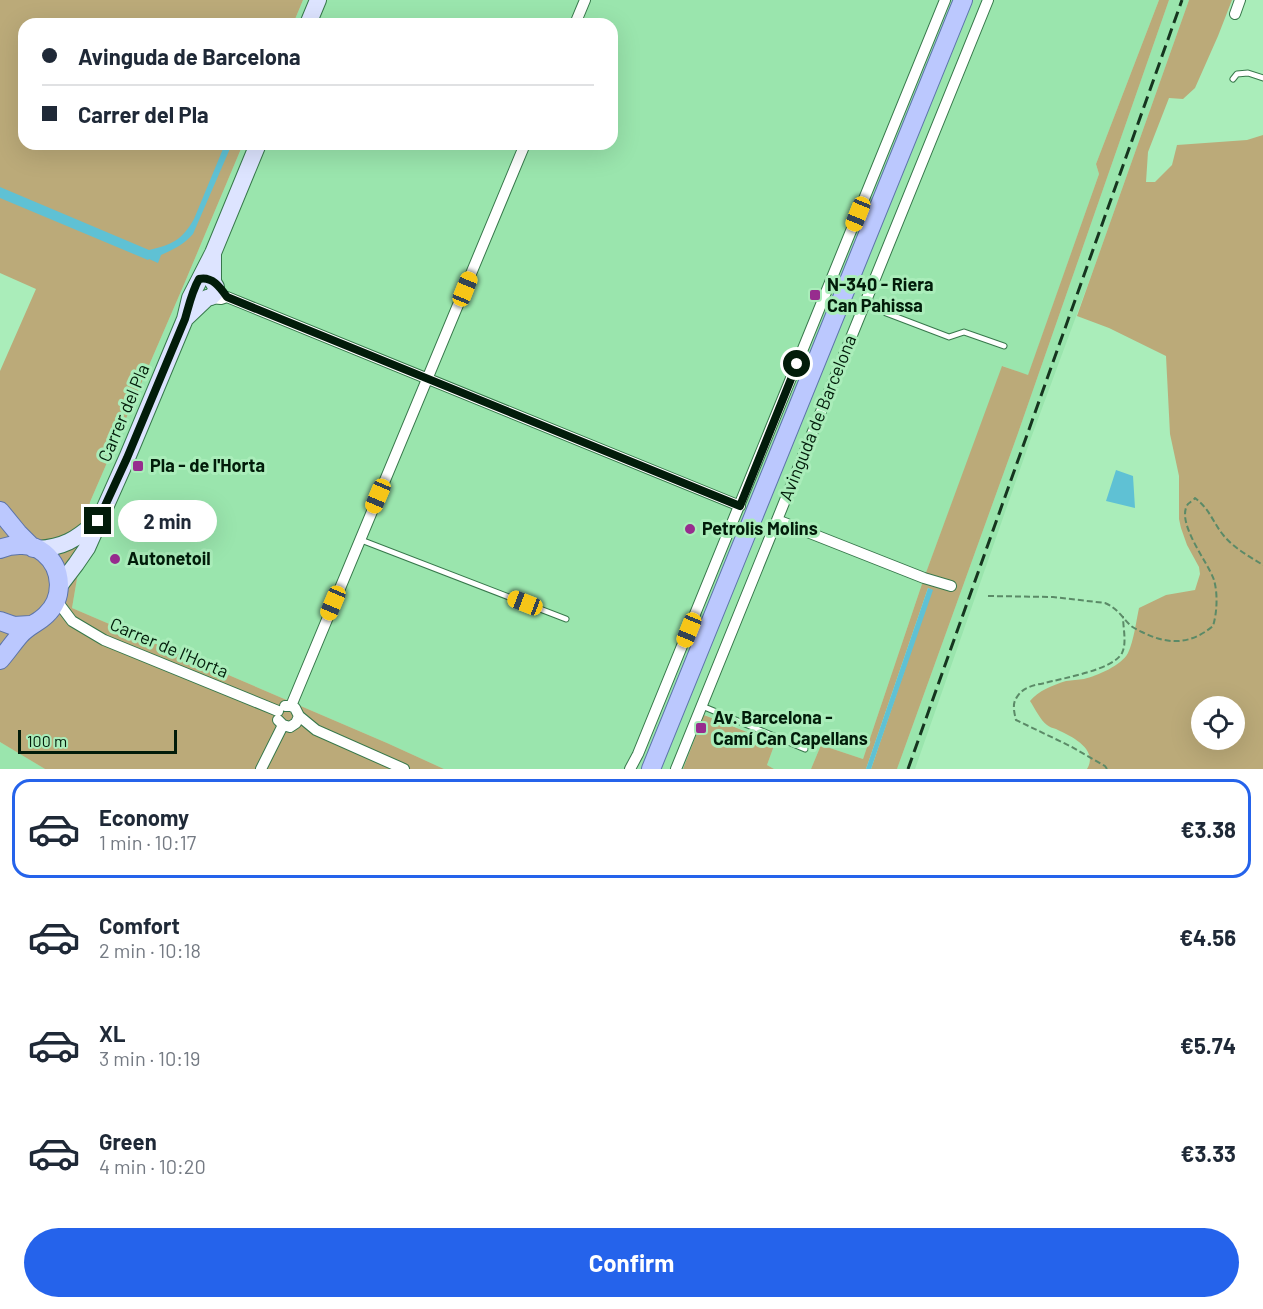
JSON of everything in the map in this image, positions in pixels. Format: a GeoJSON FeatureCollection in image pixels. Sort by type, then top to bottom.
{"type":"FeatureCollection","features":[{"type":"Feature","properties":{"kind":"main road"},"geometry":{"type":"LineString","coordinates":[[310,18],[318,0]]}},
{"type":"Feature","properties":{"kind":"main road","name":"Avinguda de Barcelona"},"geometry":{"type":"LineString","coordinates":[[651,769],[963,0]]}},
{"type":"Feature","properties":{"kind":"main road","name":"Carrer del Pla"},"geometry":{"type":"LineString","coordinates":[[58,593],[87,548],[185,319],[206,288],[213,253],[256,150]]}},
{"type":"Feature","properties":{"kind":"main road"},"geometry":{"type":"LineString","coordinates":[[0,511],[35,549],[51,548],[69,542],[98,521]]}},
{"type":"Feature","properties":{"kind":"main road"},"geometry":{"type":"LineString","coordinates":[[0,549],[11,545],[35,549],[45,554],[54,565],[58,575],[58,593],[51,610],[44,618],[30,625],[20,634],[0,660]]}},
{"type":"Feature","properties":{"kind":"main road"},"geometry":{"type":"LineString","coordinates":[[0,621],[14,626],[30,625]]}},
{"type":"Feature","properties":{"kind":"street"},"geometry":{"type":"LineString","coordinates":[[578,18],[585,0]]}},
{"type":"Feature","properties":{"kind":"street","name":"Avinguda de Barcelona"},"geometry":{"type":"LineString","coordinates":[[630,769],[740,506],[945,0]]}},
{"type":"Feature","properties":{"kind":"street","name":"Avinguda de Barcelona"},"geometry":{"type":"LineString","coordinates":[[676,769],[988,0]]}},
{"type":"Feature","properties":{"kind":"street"},"geometry":{"type":"LineString","coordinates":[[1235,14],[1240,0]]}},
{"type":"Feature","properties":{"kind":"street"},"geometry":{"type":"LineString","coordinates":[[291,706],[522,150]]}},
{"type":"Feature","properties":{"kind":"street"},"geometry":{"type":"LineString","coordinates":[[206,288],[221,299],[227,297],[740,506]]}},
{"type":"Feature","properties":{"kind":"street"},"geometry":{"type":"LineString","coordinates":[[777,520],[924,578],[951,586]]}},
{"type":"Feature","properties":{"kind":"street","name":"Carrer de l'Horta"},"geometry":{"type":"LineString","coordinates":[[58,593],[72,621],[104,640],[278,711]]}},
{"type":"Feature","properties":{"kind":"street","name":"Avinguda de Barcelona"},"geometry":{"type":"LineString","coordinates":[[638,754],[684,689]]}},
{"type":"Feature","properties":{"kind":"street"},"geometry":{"type":"LineString","coordinates":[[284,706],[291,706],[297,711],[298,720],[290,727],[283,725],[278,719],[278,711],[284,706]]}},
{"type":"Feature","properties":{"kind":"street"},"geometry":{"type":"LineString","coordinates":[[298,716],[316,730],[404,769]]}},
{"type":"Feature","properties":{"kind":"street"},"geometry":{"type":"LineString","coordinates":[[261,769],[283,725]]}},
{"type":"Feature","properties":{"kind":"lane"},"geometry":{"type":"LineString","coordinates":[[1233,79],[1237,74],[1248,73],[1263,78]]}},
{"type":"Feature","properties":{"kind":"lane"},"geometry":{"type":"LineString","coordinates":[[866,300],[878,305],[886,313],[949,337],[964,332],[1004,346]]}},
{"type":"Feature","properties":{"kind":"lane"},"geometry":{"type":"LineString","coordinates":[[359,539],[566,619]]}},
{"type":"Feature","properties":{"kind":"lane"},"geometry":{"type":"LineString","coordinates":[[702,706],[805,749]]}},
{"type":"Feature","properties":{"kind":"path"},"geometry":{"type":"LineString","coordinates":[[988,596],[1053,597],[1105,603],[1112,606],[1131,626],[1155,639],[1181,642],[1198,637],[1213,627],[1216,616],[1216,591],[1214,580],[1189,531],[1184,515],[1188,503],[1196,498],[1205,506],[1225,538],[1263,565]]}},
{"type":"Feature","properties":{"kind":"path"},"geometry":{"type":"LineString","coordinates":[[1107,769],[1070,746],[1016,720],[1014,710],[1016,698],[1026,688],[1103,667],[1117,660],[1123,652],[1125,643],[1123,616]]}},
{"type":"Feature","properties":{"kind":"shaded area"},"geometry":{"type":"Polygon","coordinates":[[[0,0],[303,0],[296,18],[18,18],[18,150],[240,150],[90,502],[72,608],[444,769],[45,769],[0,742],[0,371],[36,289],[0,273],[0,0]]]}},
{"type":"Feature","properties":{"kind":"shaded area"},"geometry":{"type":"Polygon","coordinates":[[[303,0],[1159,0],[1096,164],[1099,174],[1028,376],[1003,366],[924,578],[863,759],[821,745],[811,769],[774,769],[767,765],[775,743],[705,715],[683,769],[444,769],[72,608],[90,502],[240,150],[618,150],[618,18],[296,18],[303,0]]]}},
{"type":"Feature","properties":{"kind":"shaded area"},"geometry":{"type":"Polygon","coordinates":[[[1159,0],[1169,0],[1017,436],[897,769],[871,769],[932,590],[928,588],[866,769],[811,769],[821,745],[863,759],[924,578],[1002,366],[1028,375],[1099,174],[1096,164],[1159,0]]]}},
{"type":"Feature","properties":{"kind":"shaded area"},"geometry":{"type":"Polygon","coordinates":[[[1169,0],[1189,0],[1031,438],[915,769],[897,769],[1017,436],[1169,0]]]}},
{"type":"Feature","properties":{"kind":"shaded area"},"geometry":{"type":"Polygon","coordinates":[[[1189,0],[1232,0],[1195,88],[1183,99],[1169,98],[1148,152],[1146,182],[1155,182],[1172,165],[1177,145],[1247,140],[1263,135],[1263,769],[1087,769],[1090,762],[1089,755],[1082,744],[1045,723],[1030,701],[1051,686],[1096,675],[1120,662],[1130,648],[1139,608],[1166,595],[1195,590],[1200,574],[1199,567],[1187,545],[1179,519],[1179,476],[1170,434],[1166,356],[1109,328],[1077,316],[1189,0]]]}},
{"type":"Feature","properties":{"kind":"shaded area"},"geometry":{"type":"Polygon","coordinates":[[[704,715],[775,743],[767,765],[774,769],[683,769],[704,715]]]}},
{"type":"Feature","properties":{"kind":"shaded area"},"geometry":{"type":"Polygon","coordinates":[[[0,742],[45,769],[0,769],[0,742]]]}},
{"type":"Feature","properties":{"kind":"water"},"geometry":{"type":"Polygon","coordinates":[[[223,150],[229,150],[193,234],[179,246],[161,255],[158,263],[0,198],[0,187],[149,250],[170,244],[181,237],[194,219],[223,150]]]}},
{"type":"Feature","properties":{"kind":"water"},"geometry":{"type":"Polygon","coordinates":[[[1116,470],[1133,476],[1135,508],[1106,501],[1116,470]]]}},
{"type":"Feature","properties":{"kind":"water"},"geometry":{"type":"Polygon","coordinates":[[[928,588],[933,590],[871,769],[866,769],[928,588]]]}},
{"type":"Feature","properties":{"kind":"railway"},"geometry":{"type":"LineString","coordinates":[[908,769],[1182,0]]}},
{"type":"Feature","properties":{"kind":"place","name":"N-340 - Riera Can Pahissa"},"geometry":{"type":"Point","coordinates":[815,295]}},
{"type":"Feature","properties":{"kind":"place","name":"Pla - de l'Horta"},"geometry":{"type":"Point","coordinates":[138,466]}},
{"type":"Feature","properties":{"kind":"place","name":"Petrolis Molins"},"geometry":{"type":"Point","coordinates":[690,529]}},
{"type":"Feature","properties":{"kind":"place","name":"Autonetoil"},"geometry":{"type":"Point","coordinates":[115,559]}},
{"type":"Feature","properties":{"kind":"place","name":"Av. Barcelona - Camí Can Capellans"},"geometry":{"type":"Point","coordinates":[701,728]}},
{"type":"Feature","properties":{"kind":"route"},"geometry":{"type":"LineString","coordinates":[[98,521],[185,319],[190,298],[199,279],[203,278],[212,280],[227,297],[740,506],[797,364]]}}]}
